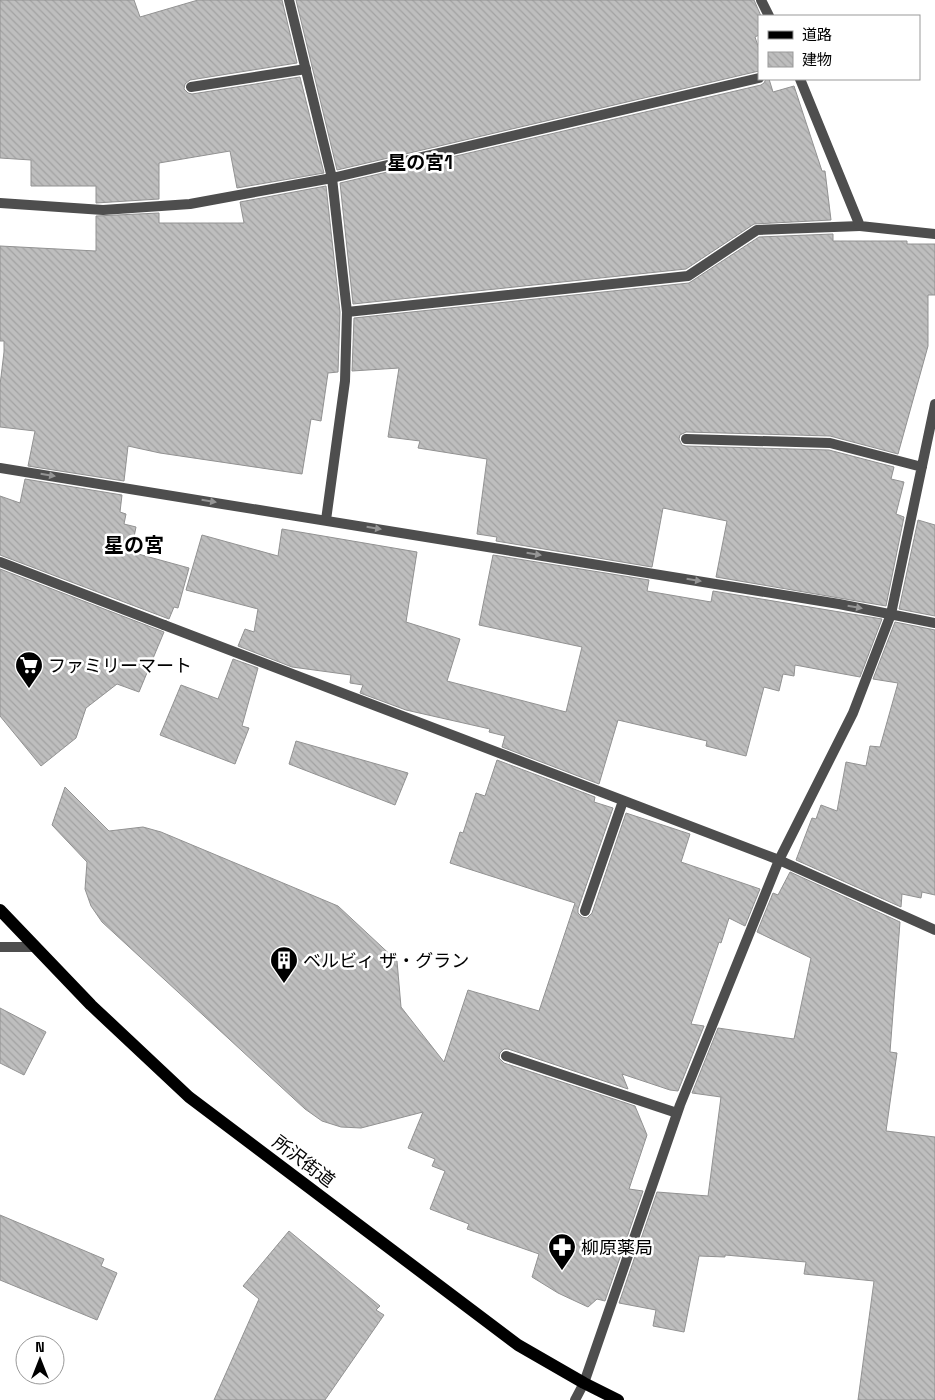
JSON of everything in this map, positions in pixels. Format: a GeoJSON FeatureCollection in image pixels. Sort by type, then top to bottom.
{"type":"FeatureCollection","features":[{"type":"Feature","properties":{"kind":"main road","name":"所沢街道"},"geometry":{"type":"LineString","coordinates":[[0,910],[91,1005],[189,1097],[518,1345],[618,1400]]}},
{"type":"Feature","properties":{"kind":"street"},"geometry":{"type":"LineString","coordinates":[[289,0],[332,178],[347,312],[345,381],[326,520]]}},
{"type":"Feature","properties":{"kind":"street"},"geometry":{"type":"LineString","coordinates":[[761,0],[768,15]]}},
{"type":"Feature","properties":{"kind":"street"},"geometry":{"type":"LineString","coordinates":[[191,87],[306,69]]}},
{"type":"Feature","properties":{"kind":"street"},"geometry":{"type":"LineString","coordinates":[[0,203],[103,210],[190,204],[332,178],[758,78]]}},
{"type":"Feature","properties":{"kind":"street"},"geometry":{"type":"LineString","coordinates":[[800,80],[860,226]]}},
{"type":"Feature","properties":{"kind":"street"},"geometry":{"type":"LineString","coordinates":[[347,312],[688,276],[756,230],[860,226],[935,234]]}},
{"type":"Feature","properties":{"kind":"street"},"geometry":{"type":"LineString","coordinates":[[575,1400],[584,1383],[677,1112],[779,860],[853,713],[891,614],[935,404]]}},
{"type":"Feature","properties":{"kind":"street"},"geometry":{"type":"LineString","coordinates":[[686,439],[830,443],[922,467]]}},
{"type":"Feature","properties":{"kind":"street"},"geometry":{"type":"LineString","coordinates":[[0,468],[326,520],[891,614],[935,623]]}},
{"type":"Feature","properties":{"kind":"street"},"geometry":{"type":"LineString","coordinates":[[0,562],[779,860],[935,930]]}},
{"type":"Feature","properties":{"kind":"street"},"geometry":{"type":"LineString","coordinates":[[585,911],[623,801]]}},
{"type":"Feature","properties":{"kind":"street"},"geometry":{"type":"LineString","coordinates":[[0,947],[34,947]]}},
{"type":"Feature","properties":{"kind":"street"},"geometry":{"type":"LineString","coordinates":[[506,1056],[677,1112]]}},
{"type":"Feature","properties":{"kind":"building"},"geometry":{"type":"Polygon","coordinates":[[[0,0],[134,0],[140,17],[198,0],[282,0],[297,63],[190,80],[185,84],[184,89],[192,94],[300,77],[324,173],[237,188],[230,151],[159,163],[159,199],[96,203],[96,186],[31,186],[31,160],[0,158],[0,0]]]}},
{"type":"Feature","properties":{"kind":"building"},"geometry":{"type":"Polygon","coordinates":[[[296,0],[754,0],[761,15],[758,15],[758,36],[755,37],[758,46],[758,71],[337,170],[296,0]]]}},
{"type":"Feature","properties":{"kind":"building"},"geometry":{"type":"Polygon","coordinates":[[[766,80],[769,80],[773,92],[794,86],[822,171],[825,171],[831,220],[754,224],[686,269],[353,304],[340,183],[764,83],[766,80]]]}},
{"type":"Feature","properties":{"kind":"building"},"geometry":{"type":"Polygon","coordinates":[[[326,186],[340,312],[338,372],[328,373],[321,421],[311,419],[302,474],[160,453],[128,446],[124,481],[28,466],[35,431],[0,427],[0,385],[4,341],[0,341],[0,246],[96,251],[96,216],[159,213],[159,223],[244,223],[240,202],[326,186]]]}},
{"type":"Feature","properties":{"kind":"building"},"geometry":{"type":"Polygon","coordinates":[[[833,234],[833,241],[907,241],[907,244],[935,244],[935,295],[928,295],[928,346],[898,454],[830,436],[686,432],[680,435],[679,439],[682,445],[686,446],[829,450],[894,467],[891,479],[904,482],[896,514],[904,517],[886,606],[716,577],[727,521],[663,508],[652,567],[496,541],[497,537],[477,534],[487,459],[418,448],[420,441],[388,437],[399,368],[352,371],[354,318],[689,283],[759,237],[833,234]]]}},
{"type":"Feature","properties":{"kind":"building"},"geometry":{"type":"Polygon","coordinates":[[[25,479],[122,495],[120,512],[126,514],[124,524],[136,527],[131,552],[189,568],[178,608],[174,607],[169,619],[0,555],[0,496],[20,503],[25,479]]]}},
{"type":"Feature","properties":{"kind":"building"},"geometry":{"type":"Polygon","coordinates":[[[918,520],[935,525],[935,616],[899,609],[918,520]]]}},
{"type":"Feature","properties":{"kind":"building"},"geometry":{"type":"Polygon","coordinates":[[[282,529],[417,552],[406,622],[460,639],[447,681],[566,712],[582,647],[479,625],[493,555],[649,580],[647,591],[711,602],[713,591],[882,619],[860,677],[795,665],[794,676],[783,674],[779,691],[764,687],[746,756],[706,746],[707,741],[618,720],[599,784],[502,747],[505,736],[489,732],[490,729],[406,710],[360,693],[363,685],[350,683],[351,675],[292,667],[238,646],[245,629],[254,632],[258,609],[186,590],[202,535],[278,556],[282,529]]]}},
{"type":"Feature","properties":{"kind":"building"},"geometry":{"type":"Polygon","coordinates":[[[0,569],[164,632],[139,692],[117,684],[86,708],[76,738],[41,766],[0,716],[0,569]]]}},
{"type":"Feature","properties":{"kind":"building"},"geometry":{"type":"Polygon","coordinates":[[[895,622],[935,630],[935,895],[922,892],[921,898],[902,894],[901,907],[796,860],[812,818],[816,819],[821,805],[837,811],[846,762],[866,766],[870,746],[880,747],[898,683],[873,679],[895,622]]]}},
{"type":"Feature","properties":{"kind":"building"},"geometry":{"type":"Polygon","coordinates":[[[233,659],[258,668],[242,726],[249,728],[235,764],[160,735],[181,685],[218,699],[233,659]]]}},
{"type":"Feature","properties":{"kind":"building"},"geometry":{"type":"Polygon","coordinates":[[[296,741],[408,773],[395,805],[289,764],[296,741]]]}},
{"type":"Feature","properties":{"kind":"building"},"geometry":{"type":"Polygon","coordinates":[[[497,760],[595,797],[594,802],[613,808],[578,909],[578,913],[582,917],[587,918],[592,913],[626,813],[690,834],[681,862],[760,889],[745,926],[729,918],[721,943],[719,942],[691,1024],[704,1026],[678,1091],[622,1074],[628,1089],[508,1049],[504,1049],[500,1053],[499,1058],[504,1063],[635,1106],[647,1135],[629,1189],[643,1191],[605,1301],[597,1299],[588,1307],[558,1293],[532,1277],[539,1254],[467,1229],[469,1224],[430,1209],[445,1171],[432,1166],[435,1159],[408,1148],[423,1112],[361,1128],[341,1127],[322,1121],[305,1109],[102,922],[91,906],[85,889],[87,862],[52,825],[65,787],[109,831],[143,827],[161,832],[338,906],[397,961],[401,1007],[444,1062],[468,990],[539,1011],[575,903],[450,863],[460,832],[463,833],[476,793],[485,796],[497,760]]]}},
{"type":"Feature","properties":{"kind":"building"},"geometry":{"type":"Polygon","coordinates":[[[790,872],[900,922],[890,1052],[897,1053],[886,1131],[935,1137],[935,1400],[858,1400],[874,1281],[804,1274],[806,1262],[725,1255],[725,1257],[699,1256],[684,1332],[653,1326],[656,1310],[619,1303],[657,1192],[708,1196],[721,1097],[692,1093],[718,1028],[794,1039],[811,958],[757,932],[773,893],[778,895],[790,872]]]}},
{"type":"Feature","properties":{"kind":"building"},"geometry":{"type":"Polygon","coordinates":[[[0,1008],[46,1032],[24,1075],[0,1063],[0,1008]]]}},
{"type":"Feature","properties":{"kind":"building"},"geometry":{"type":"Polygon","coordinates":[[[0,1215],[104,1259],[101,1266],[117,1273],[97,1320],[0,1280],[0,1215]]]}},
{"type":"Feature","properties":{"kind":"building"},"geometry":{"type":"Polygon","coordinates":[[[289,1231],[380,1306],[376,1310],[384,1315],[325,1400],[214,1400],[259,1299],[243,1286],[289,1231]]]}},
{"type":"Feature","properties":{"kind":"place","name":"ファミリーマート"},"geometry":{"type":"Point","coordinates":[29,689]}},
{"type":"Feature","properties":{"kind":"place","name":"ベルビィ ザ・グラン"},"geometry":{"type":"Point","coordinates":[284,984]}},
{"type":"Feature","properties":{"kind":"place","name":"柳原薬局"},"geometry":{"type":"Point","coordinates":[562,1271]}},
{"type":"Feature","properties":{"kind":"district","name":"星の宮1"},"geometry":{"type":"Point","coordinates":[420,162]}},
{"type":"Feature","properties":{"kind":"district","name":"星の宮"},"geometry":{"type":"Point","coordinates":[134,545]}}]}
